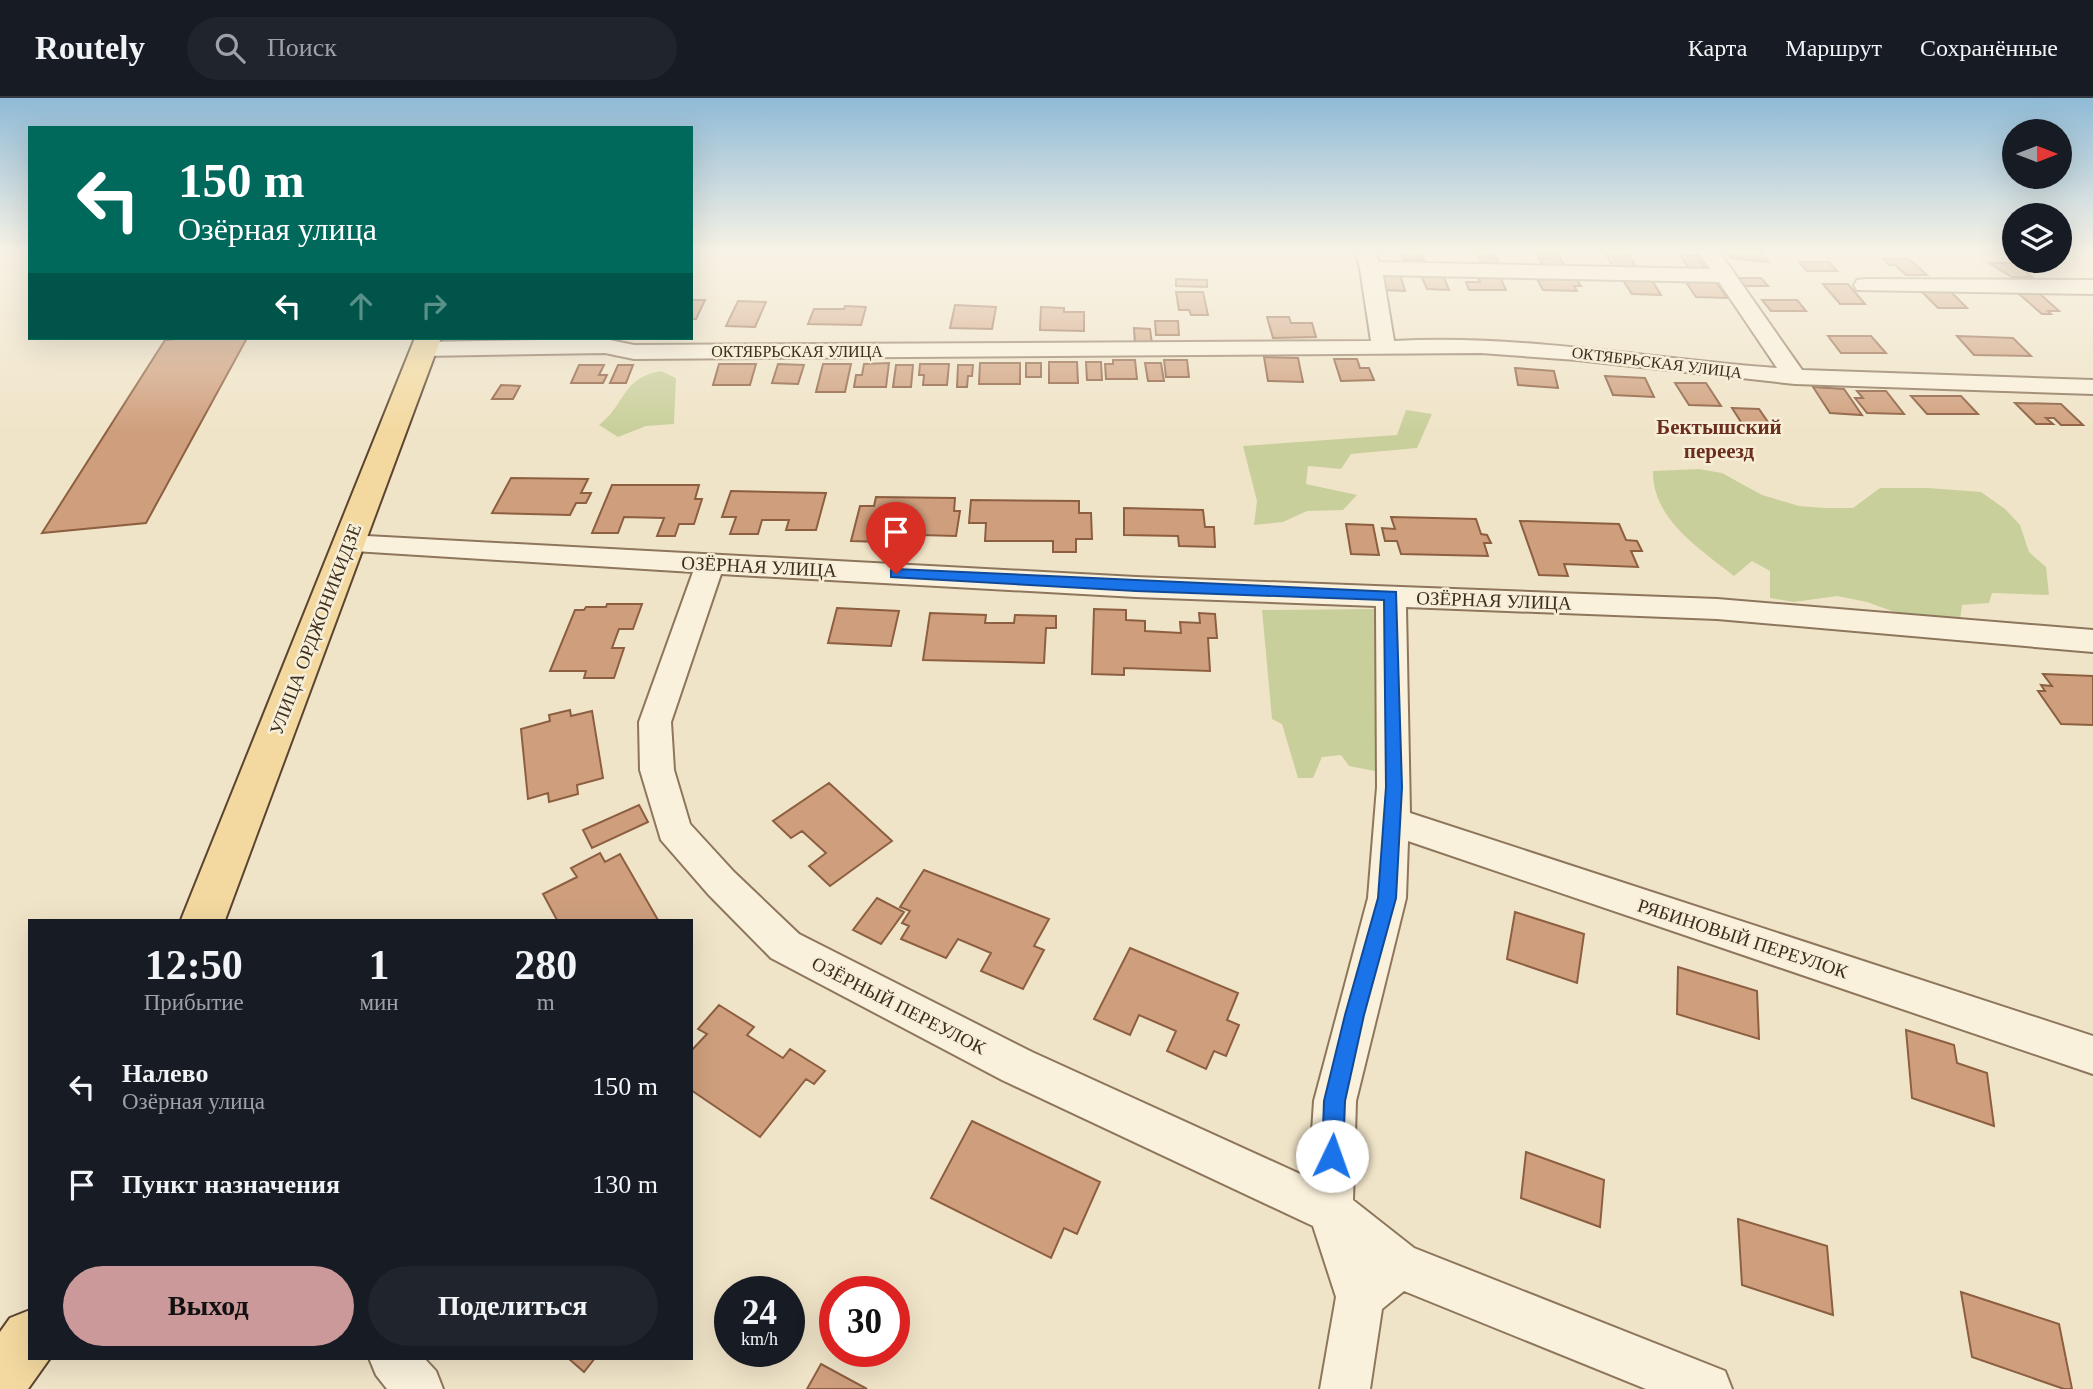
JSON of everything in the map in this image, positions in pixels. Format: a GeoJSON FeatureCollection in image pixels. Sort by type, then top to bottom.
{"type":"FeatureCollection","features":[{"type":"Feature","properties":{"kind":"main road","name":"УЛИЦА ОРДЖОНИКИДЗЕ"},"geometry":{"type":"LineString","coordinates":[[203,919],[426,343]]}},
{"type":"Feature","properties":{"kind":"main road"},"geometry":{"type":"LineString","coordinates":[[0,1380],[28,1341]]}},
{"type":"Feature","properties":{"kind":"street"},"geometry":{"type":"LineString","coordinates":[[1377,310],[1384,348]]}},
{"type":"Feature","properties":{"kind":"street"},"geometry":{"type":"LineString","coordinates":[[1748,310],[1794,377]]}},
{"type":"Feature","properties":{"kind":"street","name":"ОКТЯБРЬСКАЯ УЛИЦА"},"geometry":{"type":"LineString","coordinates":[[426,343],[605,346],[634,352],[1500,345],[1794,377],[2093,387]]}},
{"type":"Feature","properties":{"kind":"street","name":"ОЗЁРНАЯ УЛИЦА"},"geometry":{"type":"LineString","coordinates":[[348,544],[1136,587],[1717,609],[2093,641]]}},
{"type":"Feature","properties":{"kind":"street","name":"ОЗЁРНЫЙ ПЕРЕУЛОК"},"geometry":{"type":"LineString","coordinates":[[710,564],[655,722],[657,769],[674,830],[721,883],[785,946],[1017,1066],[1329,1211],[1398,1265],[1706,1389]]}},
{"type":"Feature","properties":{"kind":"street"},"geometry":{"type":"LineString","coordinates":[[1345,1389],[1360,1297],[1329,1211],[1335,1101],[1354,1015],[1387,898],[1392,821],[1394,705],[1391,596]]}},
{"type":"Feature","properties":{"kind":"street","name":"РЯБИНОВЫЙ ПЕРЕУЛОК"},"geometry":{"type":"LineString","coordinates":[[1392,821],[2093,1055]]}},
{"type":"Feature","properties":{"kind":"street"},"geometry":{"type":"LineString","coordinates":[[1360,1297],[1398,1265]]}},
{"type":"Feature","properties":{"kind":"street"},"geometry":{"type":"LineString","coordinates":[[395,1360],[418,1389]]}},
{"type":"Feature","properties":{"kind":"green space"},"geometry":{"type":"Polygon","coordinates":[[[661,371],[676,378],[674,424],[646,426],[618,437],[599,425],[631,385],[648,374],[661,371]]]}},
{"type":"Feature","properties":{"kind":"green space"},"geometry":{"type":"Polygon","coordinates":[[[1406,410],[1432,414],[1417,448],[1351,454],[1341,469],[1308,466],[1306,484],[1357,495],[1343,510],[1307,511],[1283,522],[1254,525],[1257,501],[1243,446],[1397,435],[1406,410]]]}},
{"type":"Feature","properties":{"kind":"green space"},"geometry":{"type":"Polygon","coordinates":[[[1699,469],[1722,473],[1762,495],[1799,506],[1853,508],[1880,488],[1981,492],[2005,509],[2020,525],[2029,552],[2046,567],[2049,595],[1992,593],[1989,603],[1962,605],[1960,620],[1911,618],[1867,602],[1837,596],[1794,602],[1770,598],[1770,571],[1752,561],[1734,576],[1693,544],[1660,504],[1653,471],[1699,469]]]}},
{"type":"Feature","properties":{"kind":"green space"},"geometry":{"type":"Polygon","coordinates":[[[1378,609],[1385,773],[1349,766],[1341,755],[1322,757],[1313,778],[1298,778],[1282,724],[1272,719],[1262,610],[1378,609]]]}},
{"type":"Feature","properties":{"kind":"building"},"geometry":{"type":"Polygon","coordinates":[[[693,310],[700,310],[696,319],[693,319],[693,310]]]}},
{"type":"Feature","properties":{"kind":"building"},"geometry":{"type":"Polygon","coordinates":[[[734,310],[762,310],[755,327],[726,326],[734,310]]]}},
{"type":"Feature","properties":{"kind":"building"},"geometry":{"type":"Polygon","coordinates":[[[814,310],[865,310],[861,325],[808,324],[814,310]]]}},
{"type":"Feature","properties":{"kind":"building"},"geometry":{"type":"Polygon","coordinates":[[[954,310],[995,310],[992,329],[950,328],[954,310]]]}},
{"type":"Feature","properties":{"kind":"building"},"geometry":{"type":"Polygon","coordinates":[[[1041,310],[1084,312],[1084,331],[1040,330],[1041,310]]]}},
{"type":"Feature","properties":{"kind":"building"},"geometry":{"type":"Polygon","coordinates":[[[1189,310],[1207,310],[1208,315],[1191,315],[1189,310]]]}},
{"type":"Feature","properties":{"kind":"building"},"geometry":{"type":"Polygon","coordinates":[[[2038,310],[2059,311],[2048,311],[2051,314],[2042,314],[2038,310]]]}},
{"type":"Feature","properties":{"kind":"building"},"geometry":{"type":"Polygon","coordinates":[[[1267,317],[1289,317],[1291,323],[1312,323],[1316,337],[1273,338],[1267,317]]]}},
{"type":"Feature","properties":{"kind":"building"},"geometry":{"type":"Polygon","coordinates":[[[1155,321],[1178,321],[1179,335],[1156,335],[1155,321]]]}},
{"type":"Feature","properties":{"kind":"building"},"geometry":{"type":"Polygon","coordinates":[[[1134,328],[1150,329],[1152,344],[1135,344],[1134,328]]]}},
{"type":"Feature","properties":{"kind":"building"},"geometry":{"type":"Polygon","coordinates":[[[1828,336],[1871,336],[1886,353],[1841,353],[1828,336]]]}},
{"type":"Feature","properties":{"kind":"building"},"geometry":{"type":"Polygon","coordinates":[[[1957,336],[2013,338],[2031,356],[1974,355],[1957,336]]]}},
{"type":"Feature","properties":{"kind":"building"},"geometry":{"type":"Polygon","coordinates":[[[165,340],[246,340],[146,523],[42,533],[165,340]]]}},
{"type":"Feature","properties":{"kind":"building"},"geometry":{"type":"Polygon","coordinates":[[[1264,357],[1298,358],[1303,382],[1268,381],[1264,357]]]}},
{"type":"Feature","properties":{"kind":"building"},"geometry":{"type":"Polygon","coordinates":[[[1334,359],[1357,359],[1360,368],[1369,368],[1374,380],[1341,381],[1334,359]]]}},
{"type":"Feature","properties":{"kind":"building"},"geometry":{"type":"Polygon","coordinates":[[[1113,360],[1135,360],[1137,379],[1106,379],[1105,364],[1113,364],[1113,360]]]}},
{"type":"Feature","properties":{"kind":"building"},"geometry":{"type":"Polygon","coordinates":[[[1164,360],[1187,360],[1189,377],[1166,377],[1164,360]]]}},
{"type":"Feature","properties":{"kind":"building"},"geometry":{"type":"Polygon","coordinates":[[[1049,362],[1077,362],[1078,383],[1049,383],[1049,362]]]}},
{"type":"Feature","properties":{"kind":"building"},"geometry":{"type":"Polygon","coordinates":[[[1086,362],[1101,362],[1102,380],[1087,380],[1086,362]]]}},
{"type":"Feature","properties":{"kind":"building"},"geometry":{"type":"Polygon","coordinates":[[[889,363],[886,387],[854,387],[856,375],[862,375],[864,364],[889,363]]]}},
{"type":"Feature","properties":{"kind":"building"},"geometry":{"type":"Polygon","coordinates":[[[980,363],[1020,363],[1020,384],[979,384],[980,363]]]}},
{"type":"Feature","properties":{"kind":"building"},"geometry":{"type":"Polygon","coordinates":[[[1026,363],[1041,363],[1041,377],[1026,377],[1026,363]]]}},
{"type":"Feature","properties":{"kind":"building"},"geometry":{"type":"Polygon","coordinates":[[[1145,363],[1161,363],[1164,381],[1148,381],[1145,363]]]}},
{"type":"Feature","properties":{"kind":"building"},"geometry":{"type":"Polygon","coordinates":[[[719,364],[756,364],[750,385],[713,385],[719,364]]]}},
{"type":"Feature","properties":{"kind":"building"},"geometry":{"type":"Polygon","coordinates":[[[778,364],[804,365],[798,384],[772,383],[778,364]]]}},
{"type":"Feature","properties":{"kind":"building"},"geometry":{"type":"Polygon","coordinates":[[[823,364],[851,364],[845,392],[816,392],[823,364]]]}},
{"type":"Feature","properties":{"kind":"building"},"geometry":{"type":"Polygon","coordinates":[[[920,364],[949,364],[947,385],[923,385],[924,375],[919,375],[920,364]]]}},
{"type":"Feature","properties":{"kind":"building"},"geometry":{"type":"Polygon","coordinates":[[[579,365],[604,365],[599,375],[607,375],[603,383],[571,383],[579,365]]]}},
{"type":"Feature","properties":{"kind":"building"},"geometry":{"type":"Polygon","coordinates":[[[618,365],[633,365],[626,383],[610,383],[618,365]]]}},
{"type":"Feature","properties":{"kind":"building"},"geometry":{"type":"Polygon","coordinates":[[[896,365],[913,365],[911,387],[893,387],[896,365]]]}},
{"type":"Feature","properties":{"kind":"building"},"geometry":{"type":"Polygon","coordinates":[[[958,365],[973,365],[967,387],[957,387],[958,365]]]}},
{"type":"Feature","properties":{"kind":"building"},"geometry":{"type":"Polygon","coordinates":[[[1515,368],[1554,371],[1558,388],[1518,385],[1515,368]]]}},
{"type":"Feature","properties":{"kind":"building"},"geometry":{"type":"Polygon","coordinates":[[[1605,376],[1645,378],[1654,397],[1613,395],[1605,376]]]}},
{"type":"Feature","properties":{"kind":"building"},"geometry":{"type":"Polygon","coordinates":[[[1675,383],[1706,383],[1721,406],[1689,405],[1675,383]]]}},
{"type":"Feature","properties":{"kind":"building"},"geometry":{"type":"Polygon","coordinates":[[[501,385],[520,386],[513,399],[492,399],[501,385]]]}},
{"type":"Feature","properties":{"kind":"building"},"geometry":{"type":"Polygon","coordinates":[[[1813,387],[1844,389],[1862,415],[1830,413],[1813,387]]]}},
{"type":"Feature","properties":{"kind":"building"},"geometry":{"type":"Polygon","coordinates":[[[1857,391],[1886,391],[1904,414],[1867,413],[1855,398],[1863,398],[1857,391]]]}},
{"type":"Feature","properties":{"kind":"building"},"geometry":{"type":"Polygon","coordinates":[[[1911,396],[1961,396],[1978,414],[1927,414],[1911,396]]]}},
{"type":"Feature","properties":{"kind":"building"},"geometry":{"type":"Polygon","coordinates":[[[2015,403],[2061,404],[2083,425],[2061,425],[2054,418],[2046,418],[2053,424],[2036,424],[2015,403]]]}},
{"type":"Feature","properties":{"kind":"building"},"geometry":{"type":"Polygon","coordinates":[[[1732,408],[1759,409],[1770,425],[1743,425],[1732,408]]]}},
{"type":"Feature","properties":{"kind":"building"},"geometry":{"type":"Polygon","coordinates":[[[511,478],[588,479],[581,493],[591,493],[586,503],[576,503],[570,515],[492,513],[511,478]]]}},
{"type":"Feature","properties":{"kind":"building"},"geometry":{"type":"Polygon","coordinates":[[[612,485],[699,485],[695,499],[702,499],[694,524],[679,524],[675,536],[657,536],[664,518],[624,517],[618,533],[592,533],[612,485]]]}},
{"type":"Feature","properties":{"kind":"building"},"geometry":{"type":"Polygon","coordinates":[[[731,491],[826,493],[816,530],[786,530],[789,520],[762,520],[758,534],[730,534],[736,517],[722,517],[731,491]]]}},
{"type":"Feature","properties":{"kind":"building"},"geometry":{"type":"Polygon","coordinates":[[[876,497],[955,498],[954,511],[960,511],[956,536],[883,534],[882,542],[851,541],[860,506],[874,506],[876,497]]]}},
{"type":"Feature","properties":{"kind":"building"},"geometry":{"type":"Polygon","coordinates":[[[971,500],[1079,501],[1079,513],[1091,513],[1092,539],[1076,539],[1076,552],[1053,552],[1053,541],[985,541],[986,523],[969,523],[971,500]]]}},
{"type":"Feature","properties":{"kind":"building"},"geometry":{"type":"Polygon","coordinates":[[[1124,508],[1203,510],[1205,527],[1214,527],[1215,547],[1179,546],[1178,536],[1124,535],[1124,508]]]}},
{"type":"Feature","properties":{"kind":"building"},"geometry":{"type":"Polygon","coordinates":[[[1391,517],[1476,519],[1481,534],[1487,535],[1491,543],[1484,543],[1488,556],[1401,554],[1397,541],[1385,541],[1382,528],[1395,529],[1391,517]]]}},
{"type":"Feature","properties":{"kind":"building"},"geometry":{"type":"Polygon","coordinates":[[[1520,521],[1619,524],[1626,540],[1637,541],[1642,551],[1631,551],[1638,567],[1564,564],[1568,576],[1539,575],[1520,521]]]}},
{"type":"Feature","properties":{"kind":"building"},"geometry":{"type":"Polygon","coordinates":[[[1346,524],[1373,525],[1379,555],[1351,554],[1346,524]]]}},
{"type":"Feature","properties":{"kind":"building"},"geometry":{"type":"Polygon","coordinates":[[[607,604],[642,604],[633,629],[619,629],[612,648],[624,648],[614,678],[584,678],[586,671],[550,671],[575,610],[606,607],[607,604]]]}},
{"type":"Feature","properties":{"kind":"building"},"geometry":{"type":"Polygon","coordinates":[[[837,608],[899,611],[891,646],[828,643],[837,608]]]}},
{"type":"Feature","properties":{"kind":"building"},"geometry":{"type":"Polygon","coordinates":[[[1094,609],[1126,610],[1126,620],[1145,621],[1145,631],[1181,633],[1180,622],[1200,623],[1199,613],[1215,614],[1217,638],[1208,638],[1210,671],[1124,668],[1124,675],[1092,674],[1094,609]]]}},
{"type":"Feature","properties":{"kind":"building"},"geometry":{"type":"Polygon","coordinates":[[[930,613],[986,615],[985,623],[1014,623],[1015,615],[1056,616],[1056,628],[1046,628],[1044,663],[923,660],[930,613]]]}},
{"type":"Feature","properties":{"kind":"building"},"geometry":{"type":"Polygon","coordinates":[[[2043,674],[2093,676],[2093,725],[2061,724],[2038,691],[2045,691],[2041,685],[2052,686],[2043,674]]]}},
{"type":"Feature","properties":{"kind":"building"},"geometry":{"type":"Polygon","coordinates":[[[570,710],[571,716],[592,711],[603,778],[577,785],[578,794],[549,802],[548,793],[528,799],[521,729],[550,721],[549,715],[570,710]]]}},
{"type":"Feature","properties":{"kind":"building"},"geometry":{"type":"Polygon","coordinates":[[[829,783],[892,841],[830,886],[809,866],[826,853],[802,831],[791,838],[773,821],[829,783]]]}},
{"type":"Feature","properties":{"kind":"building"},"geometry":{"type":"Polygon","coordinates":[[[639,805],[648,822],[592,848],[583,830],[639,805]]]}},
{"type":"Feature","properties":{"kind":"building"},"geometry":{"type":"Polygon","coordinates":[[[600,853],[605,862],[620,854],[657,919],[556,919],[543,894],[577,877],[571,868],[600,853]]]}},
{"type":"Feature","properties":{"kind":"building"},"geometry":{"type":"Polygon","coordinates":[[[924,870],[1049,919],[1034,946],[1044,950],[1023,989],[981,971],[991,953],[958,939],[946,958],[901,939],[909,926],[902,923],[910,911],[900,907],[924,870]]]}},
{"type":"Feature","properties":{"kind":"building"},"geometry":{"type":"Polygon","coordinates":[[[877,898],[904,912],[881,944],[853,930],[877,898]]]}},
{"type":"Feature","properties":{"kind":"building"},"geometry":{"type":"Polygon","coordinates":[[[1515,912],[1584,934],[1577,983],[1507,959],[1515,912]]]}},
{"type":"Feature","properties":{"kind":"building"},"geometry":{"type":"Polygon","coordinates":[[[1130,948],[1238,993],[1227,1020],[1239,1025],[1226,1056],[1214,1051],[1206,1069],[1167,1051],[1176,1031],[1139,1015],[1130,1035],[1094,1019],[1130,948]]]}},
{"type":"Feature","properties":{"kind":"building"},"geometry":{"type":"Polygon","coordinates":[[[1678,967],[1757,991],[1759,1039],[1677,1014],[1678,967]]]}},
{"type":"Feature","properties":{"kind":"building"},"geometry":{"type":"Polygon","coordinates":[[[719,1005],[754,1027],[747,1035],[783,1058],[790,1049],[825,1071],[814,1084],[806,1079],[760,1137],[693,1091],[693,1049],[707,1034],[698,1029],[719,1005]]]}},
{"type":"Feature","properties":{"kind":"building"},"geometry":{"type":"Polygon","coordinates":[[[1906,1030],[1954,1045],[1957,1063],[1987,1073],[1994,1126],[1912,1098],[1906,1030]]]}},
{"type":"Feature","properties":{"kind":"building"},"geometry":{"type":"Polygon","coordinates":[[[972,1121],[1100,1182],[1077,1234],[1064,1228],[1051,1258],[931,1198],[972,1121]]]}},
{"type":"Feature","properties":{"kind":"building"},"geometry":{"type":"Polygon","coordinates":[[[1526,1152],[1604,1180],[1600,1227],[1521,1198],[1526,1152]]]}},
{"type":"Feature","properties":{"kind":"building"},"geometry":{"type":"Polygon","coordinates":[[[1738,1219],[1827,1246],[1833,1315],[1742,1285],[1738,1219]]]}},
{"type":"Feature","properties":{"kind":"building"},"geometry":{"type":"Polygon","coordinates":[[[1961,1292],[2059,1324],[2072,1389],[2064,1389],[1972,1357],[1961,1292]]]}},
{"type":"Feature","properties":{"kind":"building"},"geometry":{"type":"Polygon","coordinates":[[[570,1360],[593,1360],[584,1372],[570,1360]]]}},
{"type":"Feature","properties":{"kind":"building"},"geometry":{"type":"Polygon","coordinates":[[[819,1367],[827,1367],[867,1389],[807,1389],[819,1367]]]}},
{"type":"Feature","properties":{"kind":"district","name":"Бектышский переезд"},"geometry":{"type":"Point","coordinates":[1719,439]}},
{"type":"Feature","properties":{"kind":"route"},"geometry":{"type":"LineString","coordinates":[[896,574],[1136,587],[1391,596],[1394,787],[1387,898],[1354,1015],[1335,1101],[1332,1156]]}}]}
